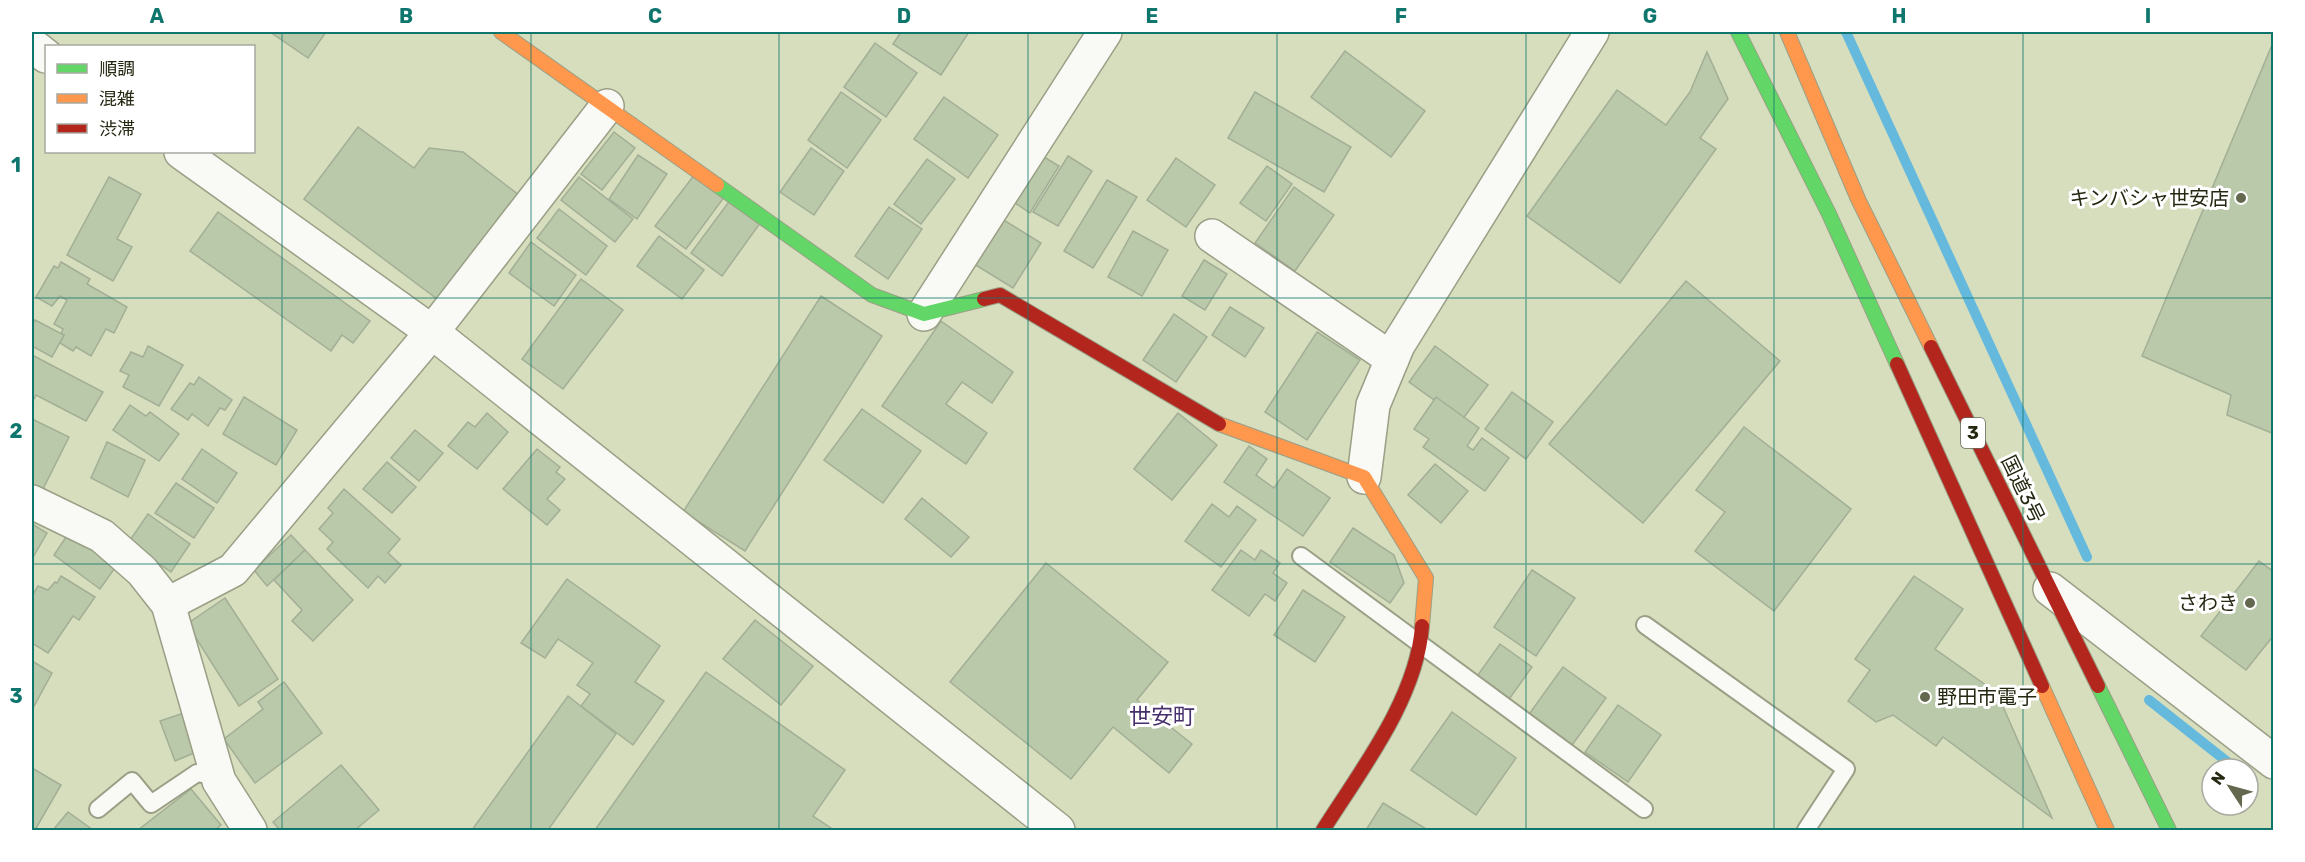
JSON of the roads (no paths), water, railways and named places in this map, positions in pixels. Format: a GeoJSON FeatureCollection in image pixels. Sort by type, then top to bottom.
{"type":"FeatureCollection","features":[{"type":"Feature","properties":{"kind":"main road"},"geometry":{"type":"LineString","coordinates":[[501,32],[872,295],[924,314],[1000,295],[1227,428],[1364,477],[1426,578],[1421,644],[1395,717],[1323,831]]}},
{"type":"Feature","properties":{"kind":"main road","name":"3"},"geometry":{"type":"LineString","coordinates":[[1738,32],[1829,214],[2107,831]]}},
{"type":"Feature","properties":{"kind":"main road","name":"国道3号"},"geometry":{"type":"LineString","coordinates":[[1787,32],[1858,199],[2169,831]]}},
{"type":"Feature","properties":{"kind":"street"},"geometry":{"type":"LineString","coordinates":[[924,314],[1105,32]]}},
{"type":"Feature","properties":{"kind":"street"},"geometry":{"type":"LineString","coordinates":[[1364,477],[1373,405],[1398,345],[1592,32]]}},
{"type":"Feature","properties":{"kind":"street"},"geometry":{"type":"LineString","coordinates":[[32,45],[45,55]]}},
{"type":"Feature","properties":{"kind":"street"},"geometry":{"type":"LineString","coordinates":[[168,604],[233,570],[432,332],[607,106]]}},
{"type":"Feature","properties":{"kind":"street"},"geometry":{"type":"LineString","coordinates":[[183,153],[432,332],[1058,831]]}},
{"type":"Feature","properties":{"kind":"street"},"geometry":{"type":"LineString","coordinates":[[1212,236],[1392,359]]}},
{"type":"Feature","properties":{"kind":"street"},"geometry":{"type":"LineString","coordinates":[[32,502],[102,536],[142,572],[168,604],[217,776],[244,826]]}},
{"type":"Feature","properties":{"kind":"street"},"geometry":{"type":"LineString","coordinates":[[2050,589],[2274,762]]}},
{"type":"Feature","properties":{"kind":"lane"},"geometry":{"type":"LineString","coordinates":[[1301,555],[1644,809]]}},
{"type":"Feature","properties":{"kind":"lane"},"geometry":{"type":"LineString","coordinates":[[1645,625],[1846,769],[1806,831]]}},
{"type":"Feature","properties":{"kind":"lane"},"geometry":{"type":"LineString","coordinates":[[98,809],[132,781],[151,804],[197,773],[217,776]]}},
{"type":"Feature","properties":{"kind":"waterway"},"geometry":{"type":"LineString","coordinates":[[1846,32],[2087,557]]}},
{"type":"Feature","properties":{"kind":"waterway"},"geometry":{"type":"LineString","coordinates":[[2149,700],[2221,757]]}},
{"type":"Feature","properties":{"kind":"place","name":"キンバシャ世安店"},"geometry":{"type":"Point","coordinates":[2241,198]}},
{"type":"Feature","properties":{"kind":"place","name":"さわき"},"geometry":{"type":"Point","coordinates":[2250,603]}},
{"type":"Feature","properties":{"kind":"place","name":"野田市電子"},"geometry":{"type":"Point","coordinates":[1925,697]}},
{"type":"Feature","properties":{"kind":"district","name":"世安町"},"geometry":{"type":"Point","coordinates":[1162,716]}}]}
